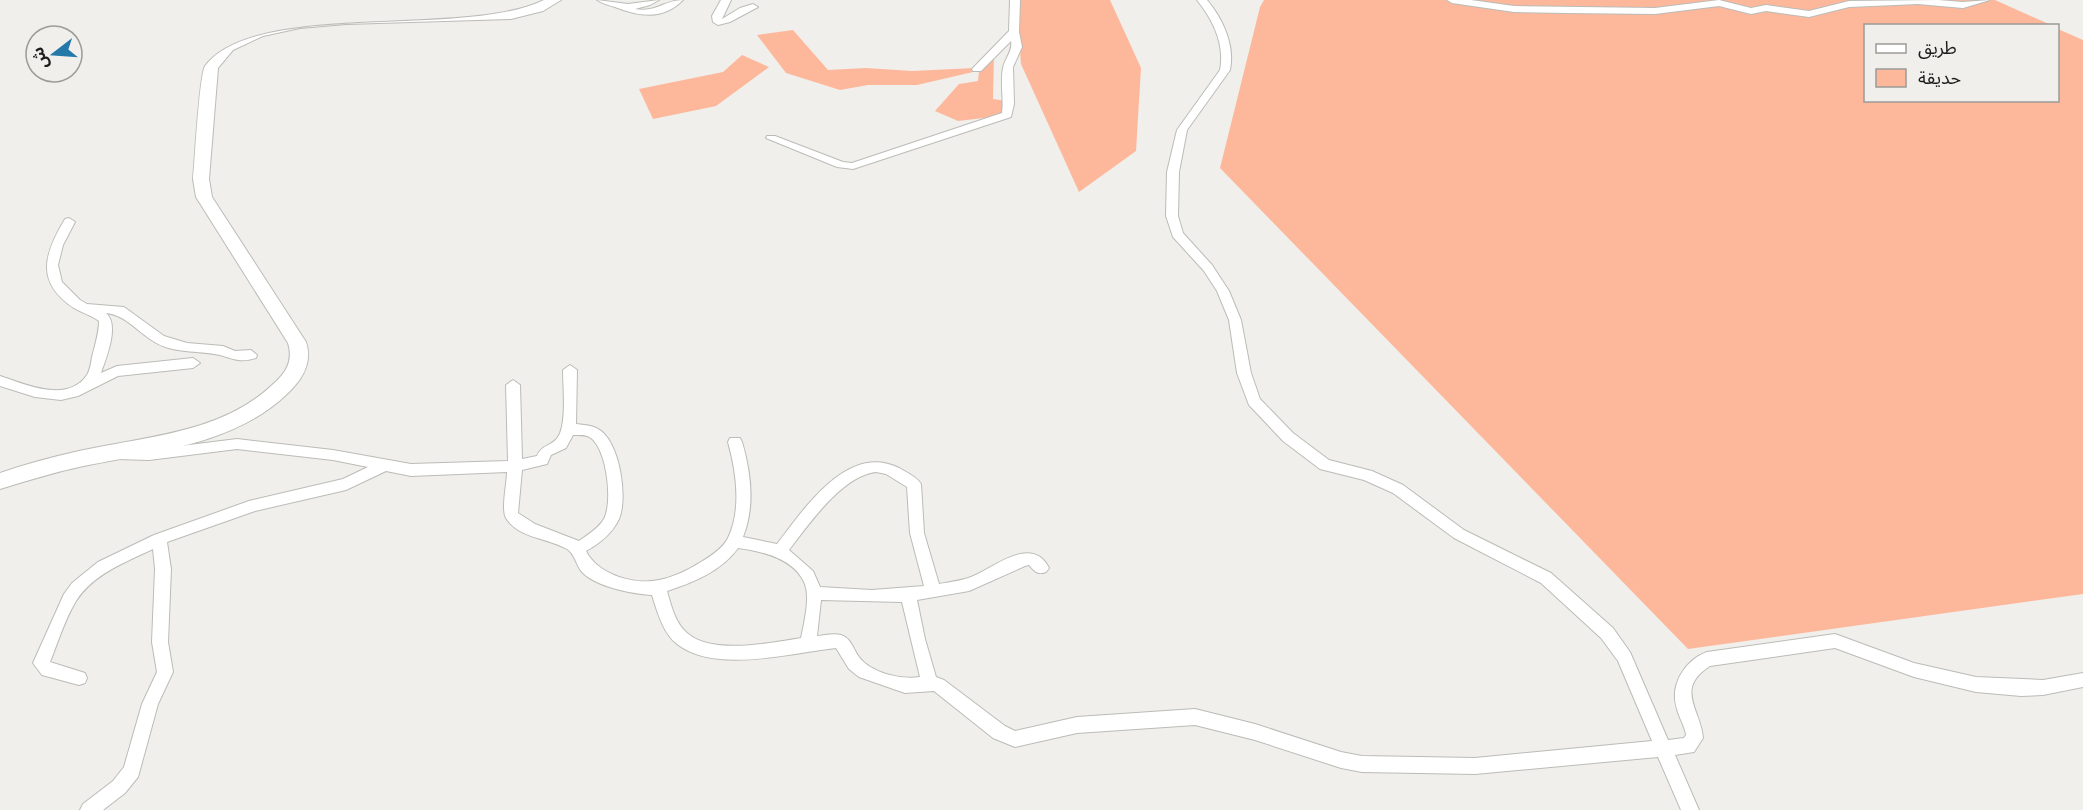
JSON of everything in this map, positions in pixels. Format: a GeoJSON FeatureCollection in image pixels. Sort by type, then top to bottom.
{"type":"FeatureCollection","features":[{"type":"Feature","properties":{"kind":"main road"},"geometry":{"type":"LineString","coordinates":[[0,481],[33,470],[209,430],[261,407],[284,387],[295,373],[300,359],[297,342],[220,226],[204,197],[201,179],[209,83],[211,68],[218,53],[244,35],[288,22],[318,19],[497,16],[534,10],[554,0]]}},
{"type":"Feature","properties":{"kind":"street"},"geometry":{"type":"LineString","coordinates":[[602,0],[638,14],[653,13],[669,8],[678,0]]}},
{"type":"Feature","properties":{"kind":"street"},"geometry":{"type":"LineString","coordinates":[[623,8],[640,6],[654,0]]}},
{"type":"Feature","properties":{"kind":"street"},"geometry":{"type":"LineString","coordinates":[[726,0],[717,16],[718,22],[726,22],[741,9],[753,7]]}},
{"type":"Feature","properties":{"kind":"street"},"geometry":{"type":"LineString","coordinates":[[771,138],[840,165],[853,166],[1006,115],[1010,99],[1005,77],[1008,61],[1017,47],[1014,32],[1015,0]]}},
{"type":"Feature","properties":{"kind":"street"},"geometry":{"type":"LineString","coordinates":[[1202,0],[1214,18],[1228,59],[1221,76],[1182,130],[1173,172],[1172,216],[1177,234],[1208,268],[1223,291],[1234,320],[1244,373],[1254,401],[1288,437],[1325,465],[1367,475],[1398,489],[1459,534],[1546,578],[1607,633],[1624,657],[1690,810]]}},
{"type":"Feature","properties":{"kind":"street"},"geometry":{"type":"LineString","coordinates":[[1452,0],[1514,9],[1655,11],[1719,3],[1751,11],[1766,8],[1809,14],[1849,4],[1918,1],[1963,5],[1985,0]]}},
{"type":"Feature","properties":{"kind":"street"},"geometry":{"type":"LineString","coordinates":[[1876,0],[1888,3]]}},
{"type":"Feature","properties":{"kind":"street"},"geometry":{"type":"LineString","coordinates":[[976,69],[1014,32]]}},
{"type":"Feature","properties":{"kind":"street"},"geometry":{"type":"LineString","coordinates":[[69,222],[52,253],[50,269],[56,285],[79,305],[100,314],[105,322],[93,375],[86,385]]}},
{"type":"Feature","properties":{"kind":"street"},"geometry":{"type":"LineString","coordinates":[[79,305],[120,310],[159,339],[186,348],[223,351],[233,356],[251,355]]}},
{"type":"Feature","properties":{"kind":"street"},"geometry":{"type":"LineString","coordinates":[[0,381],[19,388],[51,394],[66,393],[93,384],[117,371],[193,363]]}},
{"type":"Feature","properties":{"kind":"street"},"geometry":{"type":"LineString","coordinates":[[105,453],[149,455],[223,445],[264,445],[333,455],[383,466],[428,470],[515,466],[542,460],[545,452],[564,441],[570,429],[570,370]]}},
{"type":"Feature","properties":{"kind":"street"},"geometry":{"type":"LineString","coordinates":[[513,385],[515,466],[510,508],[514,519],[578,549],[583,564],[594,573],[623,584],[658,588],[690,575],[715,561],[734,542],[742,482],[742,463],[735,442]]}},
{"type":"Feature","properties":{"kind":"street"},"geometry":{"type":"LineString","coordinates":[[570,429],[588,431],[600,438],[610,460],[615,491],[613,515],[608,525],[596,537],[578,549]]}},
{"type":"Feature","properties":{"kind":"street"},"geometry":{"type":"LineString","coordinates":[[780,551],[823,498],[842,482],[865,467],[873,465],[883,467],[914,484],[917,533],[933,592]]}},
{"type":"Feature","properties":{"kind":"street"},"geometry":{"type":"LineString","coordinates":[[79,678],[44,668],[41,663],[69,599],[82,583],[99,569],[159,539],[241,509],[346,484],[383,466]]}},
{"type":"Feature","properties":{"kind":"street"},"geometry":{"type":"LineString","coordinates":[[89,810],[119,787],[132,771],[150,704],[165,672],[160,642],[163,587],[159,539]]}},
{"type":"Feature","properties":{"kind":"street"},"geometry":{"type":"LineString","coordinates":[[734,542],[768,546],[780,551],[804,571],[812,583],[812,625],[808,643]]}},
{"type":"Feature","properties":{"kind":"street"},"geometry":{"type":"LineString","coordinates":[[812,593],[862,598],[908,596],[979,580],[1022,559],[1033,559],[1041,568]]}},
{"type":"Feature","properties":{"kind":"street"},"geometry":{"type":"LineString","coordinates":[[658,588],[673,628],[681,639],[693,647],[708,651],[728,651],[838,641],[845,646],[852,662],[864,671],[909,686],[930,683],[938,685],[999,732],[1015,739],[1077,724],[1195,717],[1245,729],[1341,760],[1362,764],[1475,766],[1688,746],[1695,738],[1695,730],[1684,706],[1683,685],[1698,663],[1707,659],[1835,641],[1852,645],[1913,670],[1969,683],[2050,689],[2083,680]]}},
{"type":"Feature","properties":{"kind":"street"},"geometry":{"type":"LineString","coordinates":[[908,596],[916,639],[930,683]]}},
{"type":"Feature","properties":{"kind":"green space"},"geometry":{"type":"Polygon","coordinates":[[[1016,0],[1110,0],[1141,68],[1136,151],[1079,192],[1021,64],[1016,0]]]}},
{"type":"Feature","properties":{"kind":"green space"},"geometry":{"type":"Polygon","coordinates":[[[1264,0],[1995,0],[2049,24],[1864,24],[1864,102],[2059,102],[2059,29],[2083,40],[2083,594],[1688,649],[1220,168],[1260,7],[1264,0]]]}},
{"type":"Feature","properties":{"kind":"green space"},"geometry":{"type":"Polygon","coordinates":[[[793,30],[828,70],[866,68],[912,71],[974,68],[973,72],[917,85],[868,85],[840,90],[786,73],[757,35],[793,30]]]}},
{"type":"Feature","properties":{"kind":"green space"},"geometry":{"type":"Polygon","coordinates":[[[994,54],[993,99],[1006,101],[1009,115],[958,121],[935,111],[959,84],[978,81],[980,61],[994,54]]]}},
{"type":"Feature","properties":{"kind":"green space"},"geometry":{"type":"Polygon","coordinates":[[[742,55],[769,67],[716,106],[653,119],[639,89],[723,72],[742,55]]]}}]}
